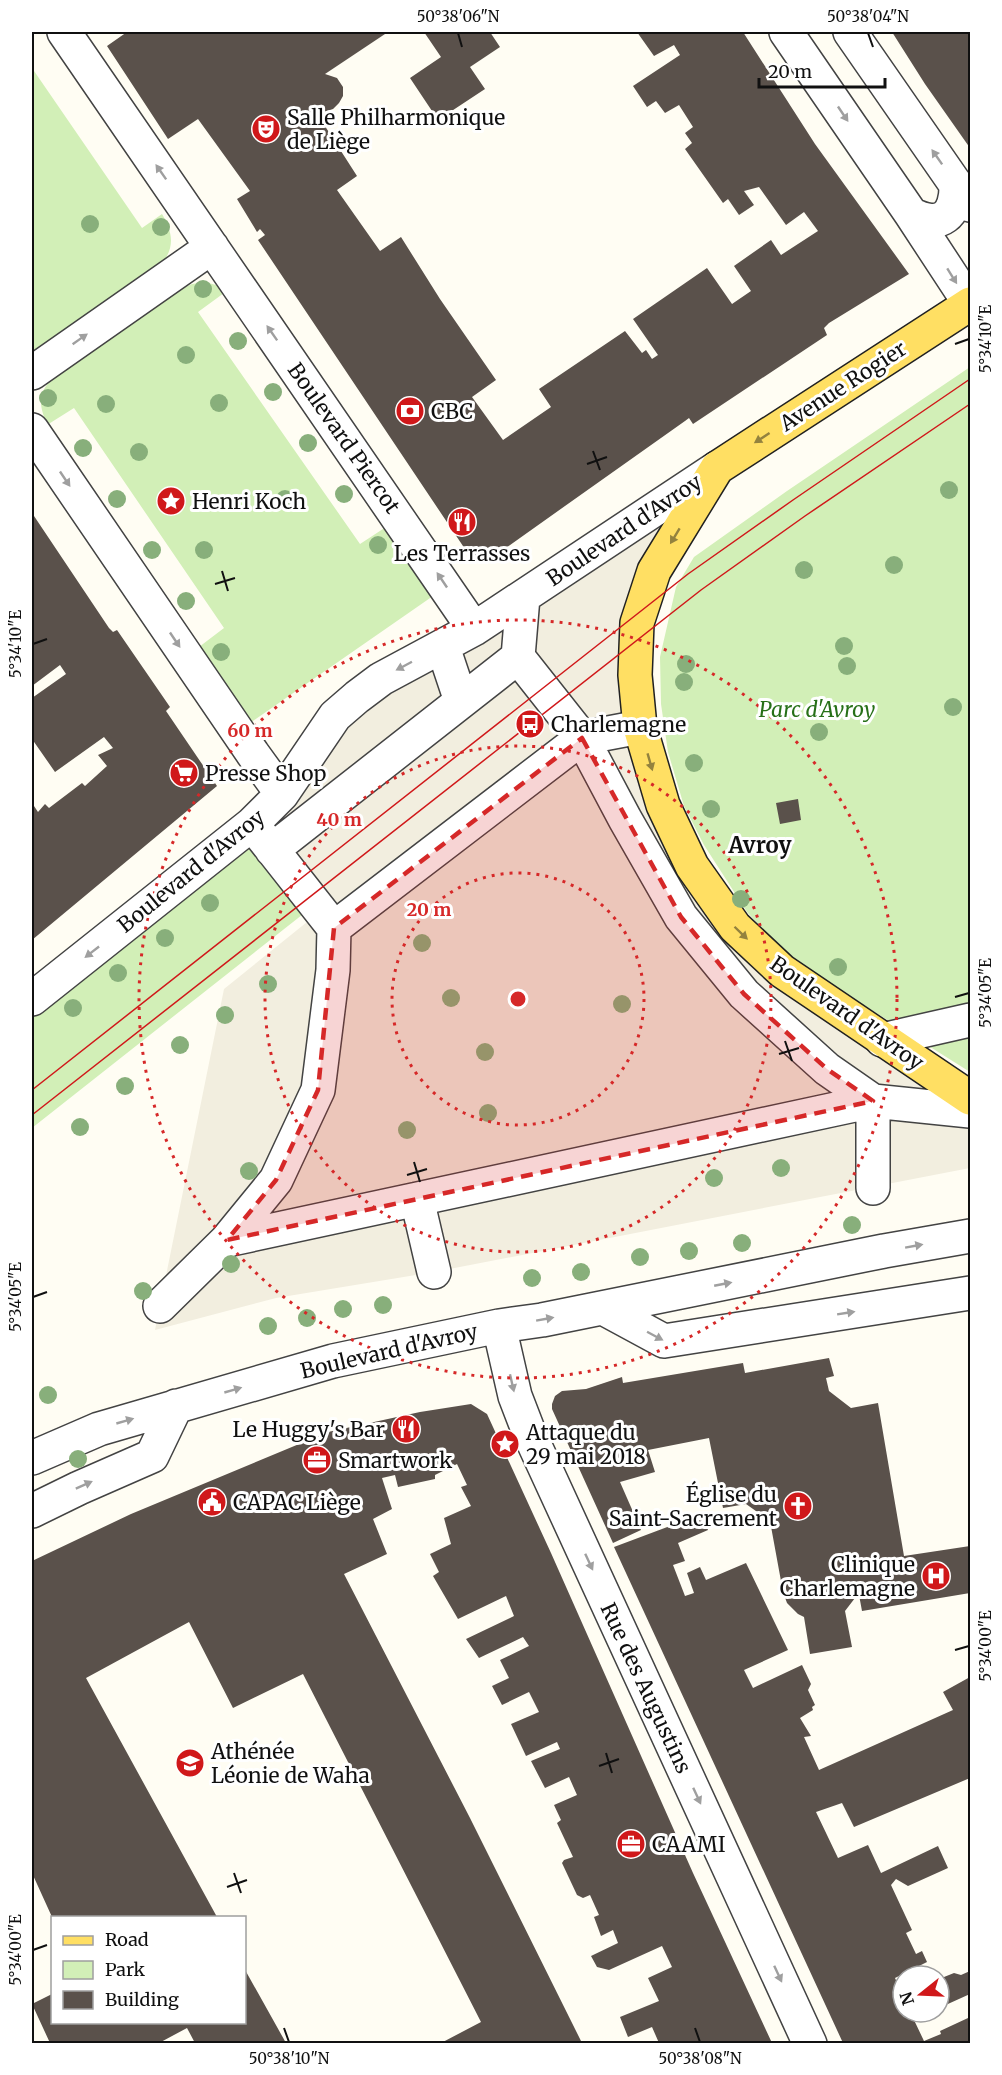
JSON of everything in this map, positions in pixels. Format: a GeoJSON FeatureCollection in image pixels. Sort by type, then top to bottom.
{"type":"FeatureCollection","features":[{"type":"Feature","properties":{"kind":"main road","name":"Avenue Rogier"},"geometry":{"type":"LineString","coordinates":[[717,468],[970,304]]}},
{"type":"Feature","properties":{"kind":"main road","name":"Boulevard d'Avroy"},"geometry":{"type":"LineString","coordinates":[[717,468],[654,571],[637,623],[635,675],[640,727],[663,805],[692,866],[735,927],[782,971],[970,1098]]}},
{"type":"Feature","properties":{"kind":"street","name":"Boulevard Piercot"},"geometry":{"type":"LineString","coordinates":[[64,32],[474,629]]}},
{"type":"Feature","properties":{"kind":"street"},"geometry":{"type":"LineString","coordinates":[[786,32],[912,214],[970,304]]}},
{"type":"Feature","properties":{"kind":"street"},"geometry":{"type":"LineString","coordinates":[[850,32],[963,194],[950,213],[940,220],[924,221],[912,214]]}},
{"type":"Feature","properties":{"kind":"street"},"geometry":{"type":"LineString","coordinates":[[32,373],[212,247]]}},
{"type":"Feature","properties":{"kind":"street"},"geometry":{"type":"LineString","coordinates":[[32,430],[282,794]]}},
{"type":"Feature","properties":{"kind":"street","name":"Boulevard d'Avroy"},"geometry":{"type":"LineString","coordinates":[[32,999],[252,824],[282,794],[335,716],[357,697],[381,679],[474,629],[717,468]]}},
{"type":"Feature","properties":{"kind":"street"},"geometry":{"type":"LineString","coordinates":[[523,597],[518,657],[582,738],[681,917],[744,994],[827,1069],[873,1101]]}},
{"type":"Feature","properties":{"kind":"street"},"geometry":{"type":"LineString","coordinates":[[443,647],[461,701]]}},
{"type":"Feature","properties":{"kind":"street"},"geometry":{"type":"LineString","coordinates":[[272,850],[518,657]]}},
{"type":"Feature","properties":{"kind":"street"},"geometry":{"type":"LineString","coordinates":[[334,928],[582,738],[640,727]]}},
{"type":"Feature","properties":{"kind":"street"},"geometry":{"type":"LineString","coordinates":[[307,758],[355,785]]}},
{"type":"Feature","properties":{"kind":"street"},"geometry":{"type":"LineString","coordinates":[[160,1306],[227,1240],[276,1180],[318,1090],[333,970],[334,928],[252,824]]}},
{"type":"Feature","properties":{"kind":"street"},"geometry":{"type":"LineString","coordinates":[[882,1040],[970,1020]]}},
{"type":"Feature","properties":{"kind":"street"},"geometry":{"type":"LineString","coordinates":[[873,1101],[873,1188]]}},
{"type":"Feature","properties":{"kind":"street"},"geometry":{"type":"LineString","coordinates":[[227,1240],[873,1101],[970,1111]]}},
{"type":"Feature","properties":{"kind":"street"},"geometry":{"type":"LineString","coordinates":[[417,1199],[434,1272]]}},
{"type":"Feature","properties":{"kind":"street","name":"Boulevard d'Avroy"},"geometry":{"type":"LineString","coordinates":[[32,1458],[99,1429],[333,1361],[499,1326],[542,1320],[970,1236]]}},
{"type":"Feature","properties":{"kind":"street"},"geometry":{"type":"LineString","coordinates":[[603,1308],[664,1341],[970,1293]]}},
{"type":"Feature","properties":{"kind":"street","name":"Rue des Augustins"},"geometry":{"type":"LineString","coordinates":[[499,1326],[515,1396],[530,1435],[810,2043]]}},
{"type":"Feature","properties":{"kind":"street"},"geometry":{"type":"LineString","coordinates":[[32,1511],[152,1456],[176,1406]]}},
{"type":"Feature","properties":{"kind":"highlighted area"},"geometry":{"type":"Polygon","coordinates":[[[582,738],[681,917],[744,994],[827,1069],[873,1101],[227,1240],[276,1180],[318,1090],[334,928],[582,738]]]}},
{"type":"Feature","properties":{"kind":"green space"},"geometry":{"type":"Polygon","coordinates":[[[32,68],[142,228],[162,214],[168,226],[171,244],[164,261],[32,352],[32,68]]]}},
{"type":"Feature","properties":{"kind":"green space"},"geometry":{"type":"Polygon","coordinates":[[[205,282],[216,285],[224,293],[198,312],[360,544],[386,527],[433,596],[250,723],[199,647],[224,628],[74,408],[47,425],[41,405],[44,389],[53,377],[183,288],[205,282]]]}},
{"type":"Feature","properties":{"kind":"green space","name":"Parc d'Avroy"},"geometry":{"type":"Polygon","coordinates":[[[970,367],[970,1072],[789,958],[747,912],[704,845],[684,806],[668,752],[661,704],[660,657],[676,587],[694,557],[970,367]]]}},
{"type":"Feature","properties":{"kind":"green space"},"geometry":{"type":"Polygon","coordinates":[[[247,835],[307,911],[32,1128],[32,1007],[247,835]]]}},
{"type":"Feature","properties":{"kind":"shaded area"},"geometry":{"type":"Polygon","coordinates":[[[717,468],[654,571],[640,727],[735,927],[970,1098],[970,1168],[434,1272],[276,1298],[155,1330],[224,989],[312,918],[247,835],[335,716],[717,468]]]}},
{"type":"Feature","properties":{"kind":"building"},"geometry":{"type":"Polygon","coordinates":[[[127,32],[388,32],[325,74],[337,78],[343,87],[343,96],[333,109],[324,112],[314,109],[357,176],[337,190],[380,251],[401,237],[440,299],[496,380],[472,397],[503,440],[551,407],[539,389],[625,331],[642,353],[646,350],[652,359],[658,355],[633,319],[707,268],[732,304],[751,291],[734,266],[771,240],[781,255],[818,231],[804,212],[786,225],[759,187],[744,191],[754,205],[739,215],[728,199],[723,203],[685,149],[692,143],[685,133],[693,127],[679,105],[665,113],[656,101],[647,107],[633,86],[680,55],[674,45],[654,56],[637,32],[743,32],[815,144],[909,274],[829,323],[824,328],[827,335],[693,424],[689,418],[493,557],[485,560],[476,558],[467,552],[258,240],[265,235],[260,229],[257,232],[237,199],[250,191],[198,119],[168,139],[107,46],[127,32]]]}},
{"type":"Feature","properties":{"kind":"building","name":"Salle Philharmonique de Liège"},"geometry":{"type":"Polygon","coordinates":[[[424,32],[490,32],[500,47],[470,67],[485,89],[438,120],[410,78],[441,57],[424,32]]]}},
{"type":"Feature","properties":{"kind":"building"},"geometry":{"type":"Polygon","coordinates":[[[892,32],[970,32],[970,148],[925,84],[892,32]]]}},
{"type":"Feature","properties":{"kind":"building"},"geometry":{"type":"Polygon","coordinates":[[[32,513],[109,628],[113,632],[117,630],[170,707],[166,711],[217,786],[32,940],[32,803],[38,812],[45,804],[49,808],[82,783],[85,786],[107,766],[98,755],[113,748],[104,737],[55,772],[32,739],[32,698],[66,674],[60,665],[32,686],[32,513]]]}},
{"type":"Feature","properties":{"kind":"building"},"geometry":{"type":"Polygon","coordinates":[[[798,799],[801,820],[780,824],[776,803],[798,799]]]}},
{"type":"Feature","properties":{"kind":"building"},"geometry":{"type":"Polygon","coordinates":[[[829,1358],[834,1376],[826,1378],[829,1391],[851,1408],[878,1403],[904,1556],[970,1546],[970,1593],[862,1611],[857,1584],[855,1598],[845,1611],[852,1647],[810,1654],[804,1617],[787,1603],[783,1592],[770,1521],[746,1504],[723,1508],[709,1438],[648,1450],[655,1472],[620,1482],[641,1530],[613,1543],[552,1409],[552,1404],[555,1396],[562,1391],[586,1389],[622,1377],[623,1383],[743,1363],[745,1373],[829,1358]]]}},
{"type":"Feature","properties":{"kind":"building"},"geometry":{"type":"Polygon","coordinates":[[[471,1404],[487,1414],[772,2043],[659,2043],[652,2027],[628,2037],[620,2017],[659,2001],[648,1978],[672,1967],[662,1946],[609,1970],[597,1967],[591,1956],[618,1943],[613,1930],[601,1936],[594,1917],[599,1915],[590,1895],[583,1898],[577,1895],[562,1863],[573,1857],[557,1823],[561,1820],[554,1805],[577,1795],[569,1777],[545,1788],[531,1761],[560,1749],[557,1742],[526,1756],[511,1724],[539,1712],[529,1692],[502,1705],[492,1686],[509,1678],[500,1660],[529,1646],[523,1637],[479,1658],[466,1639],[514,1616],[506,1596],[458,1619],[433,1576],[439,1572],[430,1554],[451,1544],[444,1518],[471,1506],[461,1487],[467,1485],[457,1464],[435,1475],[435,1479],[398,1487],[395,1475],[382,1478],[392,1509],[373,1519],[387,1554],[344,1574],[470,1818],[582,2043],[441,2043],[481,2022],[303,1674],[233,1708],[189,1622],[86,1678],[216,1916],[52,1916],[32,1873],[32,1561],[131,1514],[328,1432],[420,1412],[471,1404]]]}},
{"type":"Feature","properties":{"kind":"building"},"geometry":{"type":"Polygon","coordinates":[[[702,1514],[708,1530],[678,1543],[685,1561],[673,1565],[685,1596],[694,1593],[687,1573],[700,1567],[706,1580],[746,1563],[788,1650],[744,1670],[753,1688],[802,1665],[811,1684],[808,1690],[815,1705],[812,1707],[813,1710],[800,1718],[811,1736],[804,1737],[819,1770],[953,1710],[943,1692],[970,1677],[970,1778],[854,1827],[842,1803],[816,1812],[838,1858],[868,1845],[881,1873],[938,1846],[948,1868],[908,1886],[896,1879],[891,1885],[912,1930],[906,1933],[916,1954],[922,1951],[927,1962],[891,1964],[891,2024],[916,2024],[924,2041],[968,2018],[970,2041],[967,2043],[843,2043],[614,1547],[702,1514]]]}},
{"type":"Feature","properties":{"kind":"building"},"geometry":{"type":"Polygon","coordinates":[[[970,1971],[970,1994],[951,2003],[951,1974],[961,1975],[970,1971]]]}},
{"type":"Feature","properties":{"kind":"building"},"geometry":{"type":"Polygon","coordinates":[[[246,1972],[286,2043],[195,2043],[187,2028],[159,2043],[50,2043],[32,2004],[51,1994],[51,2024],[246,2024],[246,1972]]]}},
{"type":"Feature","properties":{"kind":"tram line"},"geometry":{"type":"LineString","coordinates":[[32,1090],[688,574],[970,379]]}},
{"type":"Feature","properties":{"kind":"tram line"},"geometry":{"type":"LineString","coordinates":[[32,1115],[701,590],[970,404]]}},
{"type":"Feature","properties":{"kind":"place","name":"Salle Philharmonique de Liège"},"geometry":{"type":"Point","coordinates":[266,129]}},
{"type":"Feature","properties":{"kind":"place","name":"CBC"},"geometry":{"type":"Point","coordinates":[410,411]}},
{"type":"Feature","properties":{"kind":"place","name":"Henri Koch"},"geometry":{"type":"Point","coordinates":[171,501]}},
{"type":"Feature","properties":{"kind":"place","name":"Les Terrasses"},"geometry":{"type":"Point","coordinates":[462,522]}},
{"type":"Feature","properties":{"kind":"place","name":"Charlemagne"},"geometry":{"type":"Point","coordinates":[530,724]}},
{"type":"Feature","properties":{"kind":"place","name":"Presse Shop"},"geometry":{"type":"Point","coordinates":[184,773]}},
{"type":"Feature","properties":{"kind":"place","name":"Le Huggy's Bar"},"geometry":{"type":"Point","coordinates":[406,1429]}},
{"type":"Feature","properties":{"kind":"place","name":"Attaque du 29 mai 2018"},"geometry":{"type":"Point","coordinates":[505,1444]}},
{"type":"Feature","properties":{"kind":"place","name":"Smartwork"},"geometry":{"type":"Point","coordinates":[317,1460]}},
{"type":"Feature","properties":{"kind":"place","name":"CAPAC Liège"},"geometry":{"type":"Point","coordinates":[212,1502]}},
{"type":"Feature","properties":{"kind":"place","name":"Église du Saint-Sacrement"},"geometry":{"type":"Point","coordinates":[798,1506]}},
{"type":"Feature","properties":{"kind":"place","name":"Clinique Charlemagne"},"geometry":{"type":"Point","coordinates":[936,1576]}},
{"type":"Feature","properties":{"kind":"place","name":"Athénée Léonie de Waha"},"geometry":{"type":"Point","coordinates":[190,1763]}},
{"type":"Feature","properties":{"kind":"place","name":"CAAMI"},"geometry":{"type":"Point","coordinates":[631,1844]}},
{"type":"Feature","properties":{"kind":"district","name":"Avroy"},"geometry":{"type":"Point","coordinates":[760,845]}}]}
